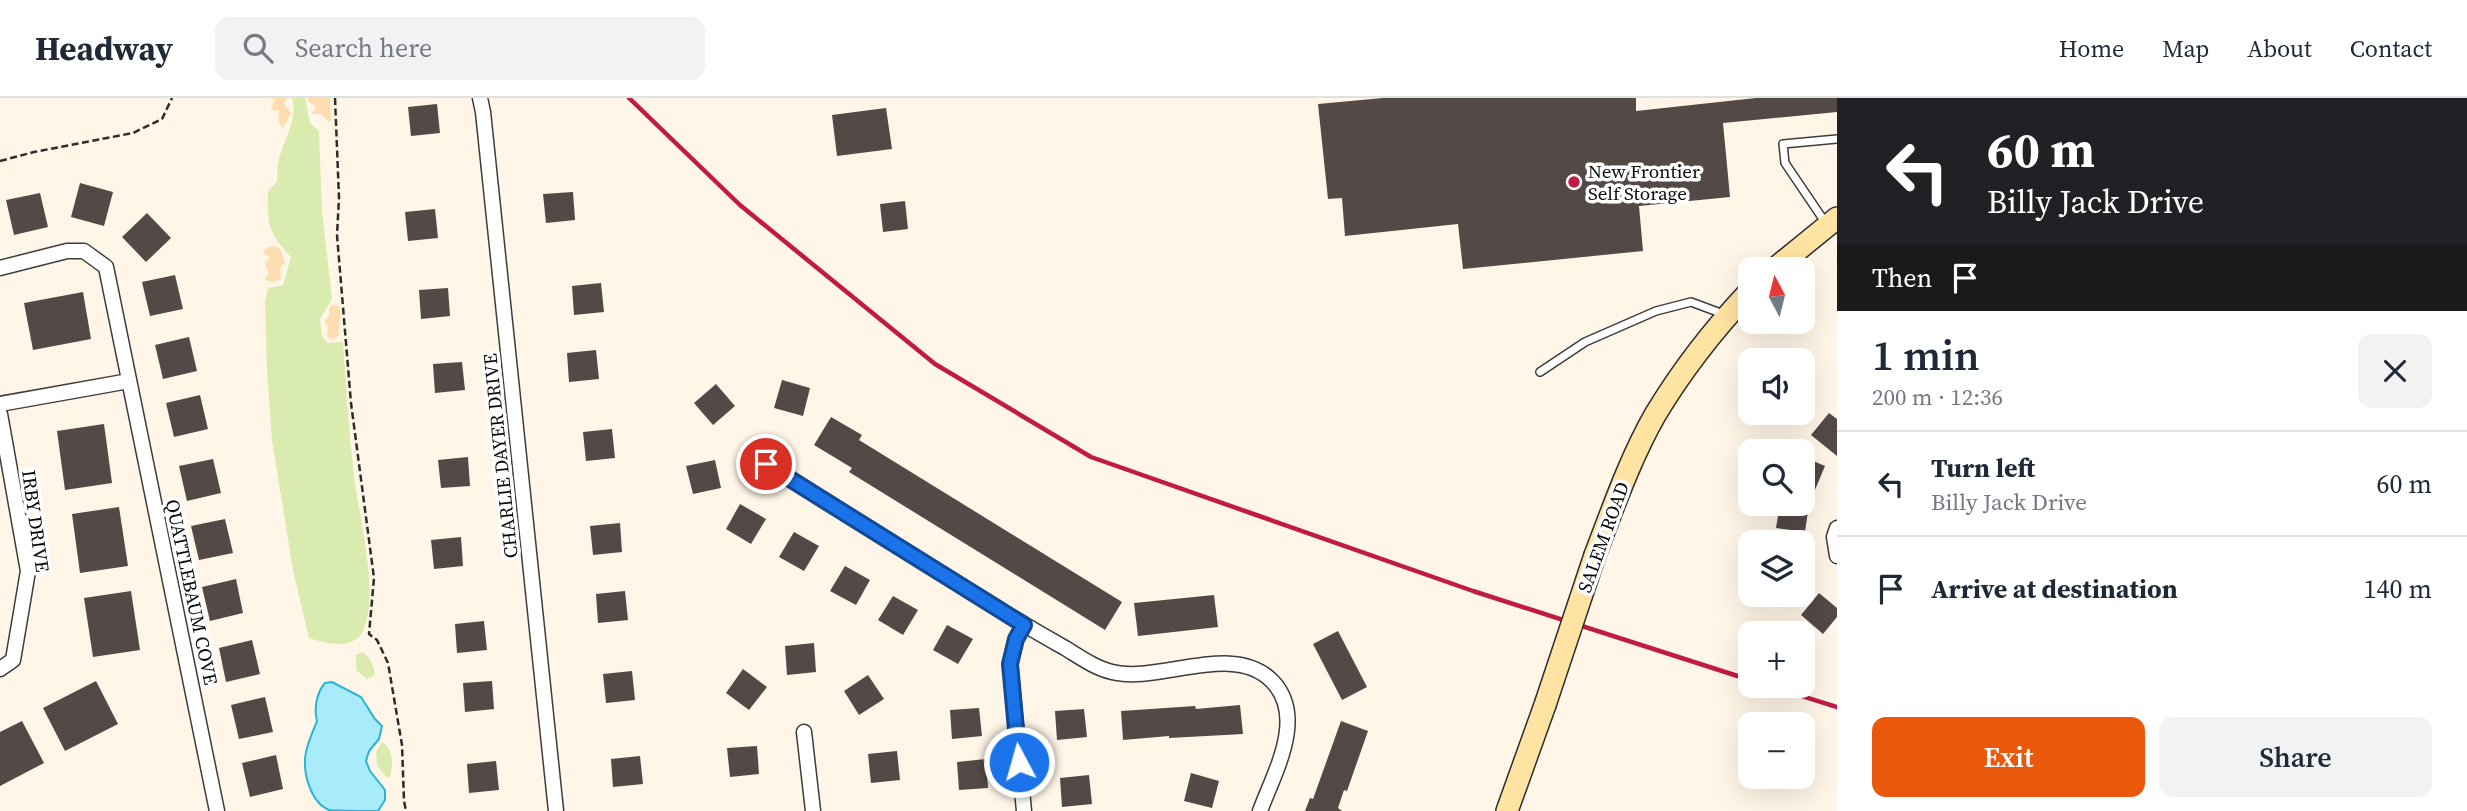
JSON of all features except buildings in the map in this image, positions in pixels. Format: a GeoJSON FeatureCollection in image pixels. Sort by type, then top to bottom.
{"type":"FeatureCollection","features":[{"type":"Feature","properties":{"kind":"main road"},"geometry":{"type":"LineString","coordinates":[[1789,257],[1832,222]]}},
{"type":"Feature","properties":{"kind":"main road","name":"SALEM ROAD"},"geometry":{"type":"LineString","coordinates":[[1507,811],[1622,483],[1654,417],[1690,361],[1738,304]]}},
{"type":"Feature","properties":{"kind":"street","name":"CHARLIE DAYER DRIVE"},"geometry":{"type":"LineString","coordinates":[[480,98],[556,811]]}},
{"type":"Feature","properties":{"kind":"street","name":"QUATTLEBAUM COVE"},"geometry":{"type":"LineString","coordinates":[[0,268],[67,251],[85,251],[106,267],[217,811]]}},
{"type":"Feature","properties":{"kind":"street"},"geometry":{"type":"LineString","coordinates":[[0,404],[129,381]]}},
{"type":"Feature","properties":{"kind":"street","name":"IRBY DRIVE"},"geometry":{"type":"LineString","coordinates":[[0,414],[28,571],[13,660],[0,668]]}},
{"type":"Feature","properties":{"kind":"street"},"geometry":{"type":"LineString","coordinates":[[766,464],[1024,625],[1097,667],[1127,675],[1227,664],[1252,669],[1272,680],[1280,692],[1288,721],[1286,739],[1260,811]]}},
{"type":"Feature","properties":{"kind":"street"},"geometry":{"type":"LineString","coordinates":[[1835,533],[1837,556]]}},
{"type":"Feature","properties":{"kind":"street"},"geometry":{"type":"LineString","coordinates":[[1024,625],[1016,639],[1010,664],[1024,811]]}},
{"type":"Feature","properties":{"kind":"street"},"geometry":{"type":"LineString","coordinates":[[804,733],[813,811]]}},
{"type":"Feature","properties":{"kind":"lane"},"geometry":{"type":"LineString","coordinates":[[1832,222],[1785,163],[1783,144],[1837,139]]}},
{"type":"Feature","properties":{"kind":"lane"},"geometry":{"type":"LineString","coordinates":[[1539,372],[1585,342],[1656,312],[1691,302],[1727,316]]}},
{"type":"Feature","properties":{"kind":"path"},"geometry":{"type":"LineString","coordinates":[[0,161],[133,133],[162,119],[172,98]]}},
{"type":"Feature","properties":{"kind":"path"},"geometry":{"type":"LineString","coordinates":[[335,98],[339,198],[337,235],[351,403],[374,578],[369,634],[377,640],[388,663],[402,745],[406,811]]}},
{"type":"Feature","properties":{"kind":"green space"},"geometry":{"type":"Polygon","coordinates":[[[292,98],[305,98],[310,123],[319,131],[322,211],[332,299],[320,319],[322,336],[327,343],[343,342],[354,476],[369,577],[368,616],[363,631],[353,641],[338,644],[309,638],[293,570],[272,440],[265,302],[268,288],[283,285],[291,257],[270,227],[268,191],[277,182],[279,159],[292,122],[292,98]]]}},
{"type":"Feature","properties":{"kind":"green space"},"geometry":{"type":"Polygon","coordinates":[[[362,652],[373,665],[375,675],[367,679],[356,670],[356,655],[362,652]]]}},
{"type":"Feature","properties":{"kind":"green space"},"geometry":{"type":"Polygon","coordinates":[[[382,742],[389,748],[392,758],[390,777],[387,778],[377,765],[376,752],[382,742]]]}},
{"type":"Feature","properties":{"kind":"sand"},"geometry":{"type":"Polygon","coordinates":[[[269,98],[287,98],[284,104],[291,113],[283,128],[278,121],[279,110],[274,111],[271,107],[275,100],[269,98]]]}},
{"type":"Feature","properties":{"kind":"sand"},"geometry":{"type":"Polygon","coordinates":[[[307,98],[330,98],[329,122],[321,114],[312,114],[316,106],[307,98]]]}},
{"type":"Feature","properties":{"kind":"sand"},"geometry":{"type":"Polygon","coordinates":[[[275,246],[280,249],[285,262],[280,269],[281,279],[274,282],[265,278],[269,273],[265,264],[270,257],[263,254],[266,248],[275,246]]]}},
{"type":"Feature","properties":{"kind":"sand"},"geometry":{"type":"Polygon","coordinates":[[[332,305],[339,306],[341,318],[339,336],[330,340],[327,336],[328,326],[324,321],[329,316],[329,308],[332,305]]]}},
{"type":"Feature","properties":{"kind":"water"},"geometry":{"type":"Polygon","coordinates":[[[332,682],[361,697],[382,726],[379,739],[369,751],[366,761],[370,771],[385,790],[385,800],[378,811],[329,810],[317,800],[309,785],[305,760],[317,721],[316,702],[325,683],[332,682]]]}},
{"type":"Feature","properties":{"kind":"railway"},"geometry":{"type":"LineString","coordinates":[[629,98],[740,205],[935,364],[1091,457],[1473,591],[1738,676]]}},
{"type":"Feature","properties":{"kind":"railway"},"geometry":{"type":"LineString","coordinates":[[1808,698],[1837,707]]}},
{"type":"Feature","properties":{"kind":"place","name":"New Frontier Self Storage"},"geometry":{"type":"Point","coordinates":[1574,182]}},
{"type":"Feature","properties":{"kind":"route"},"geometry":{"type":"LineString","coordinates":[[766,464],[1024,625],[1012,650],[1010,664],[1019,762]]}}]}
